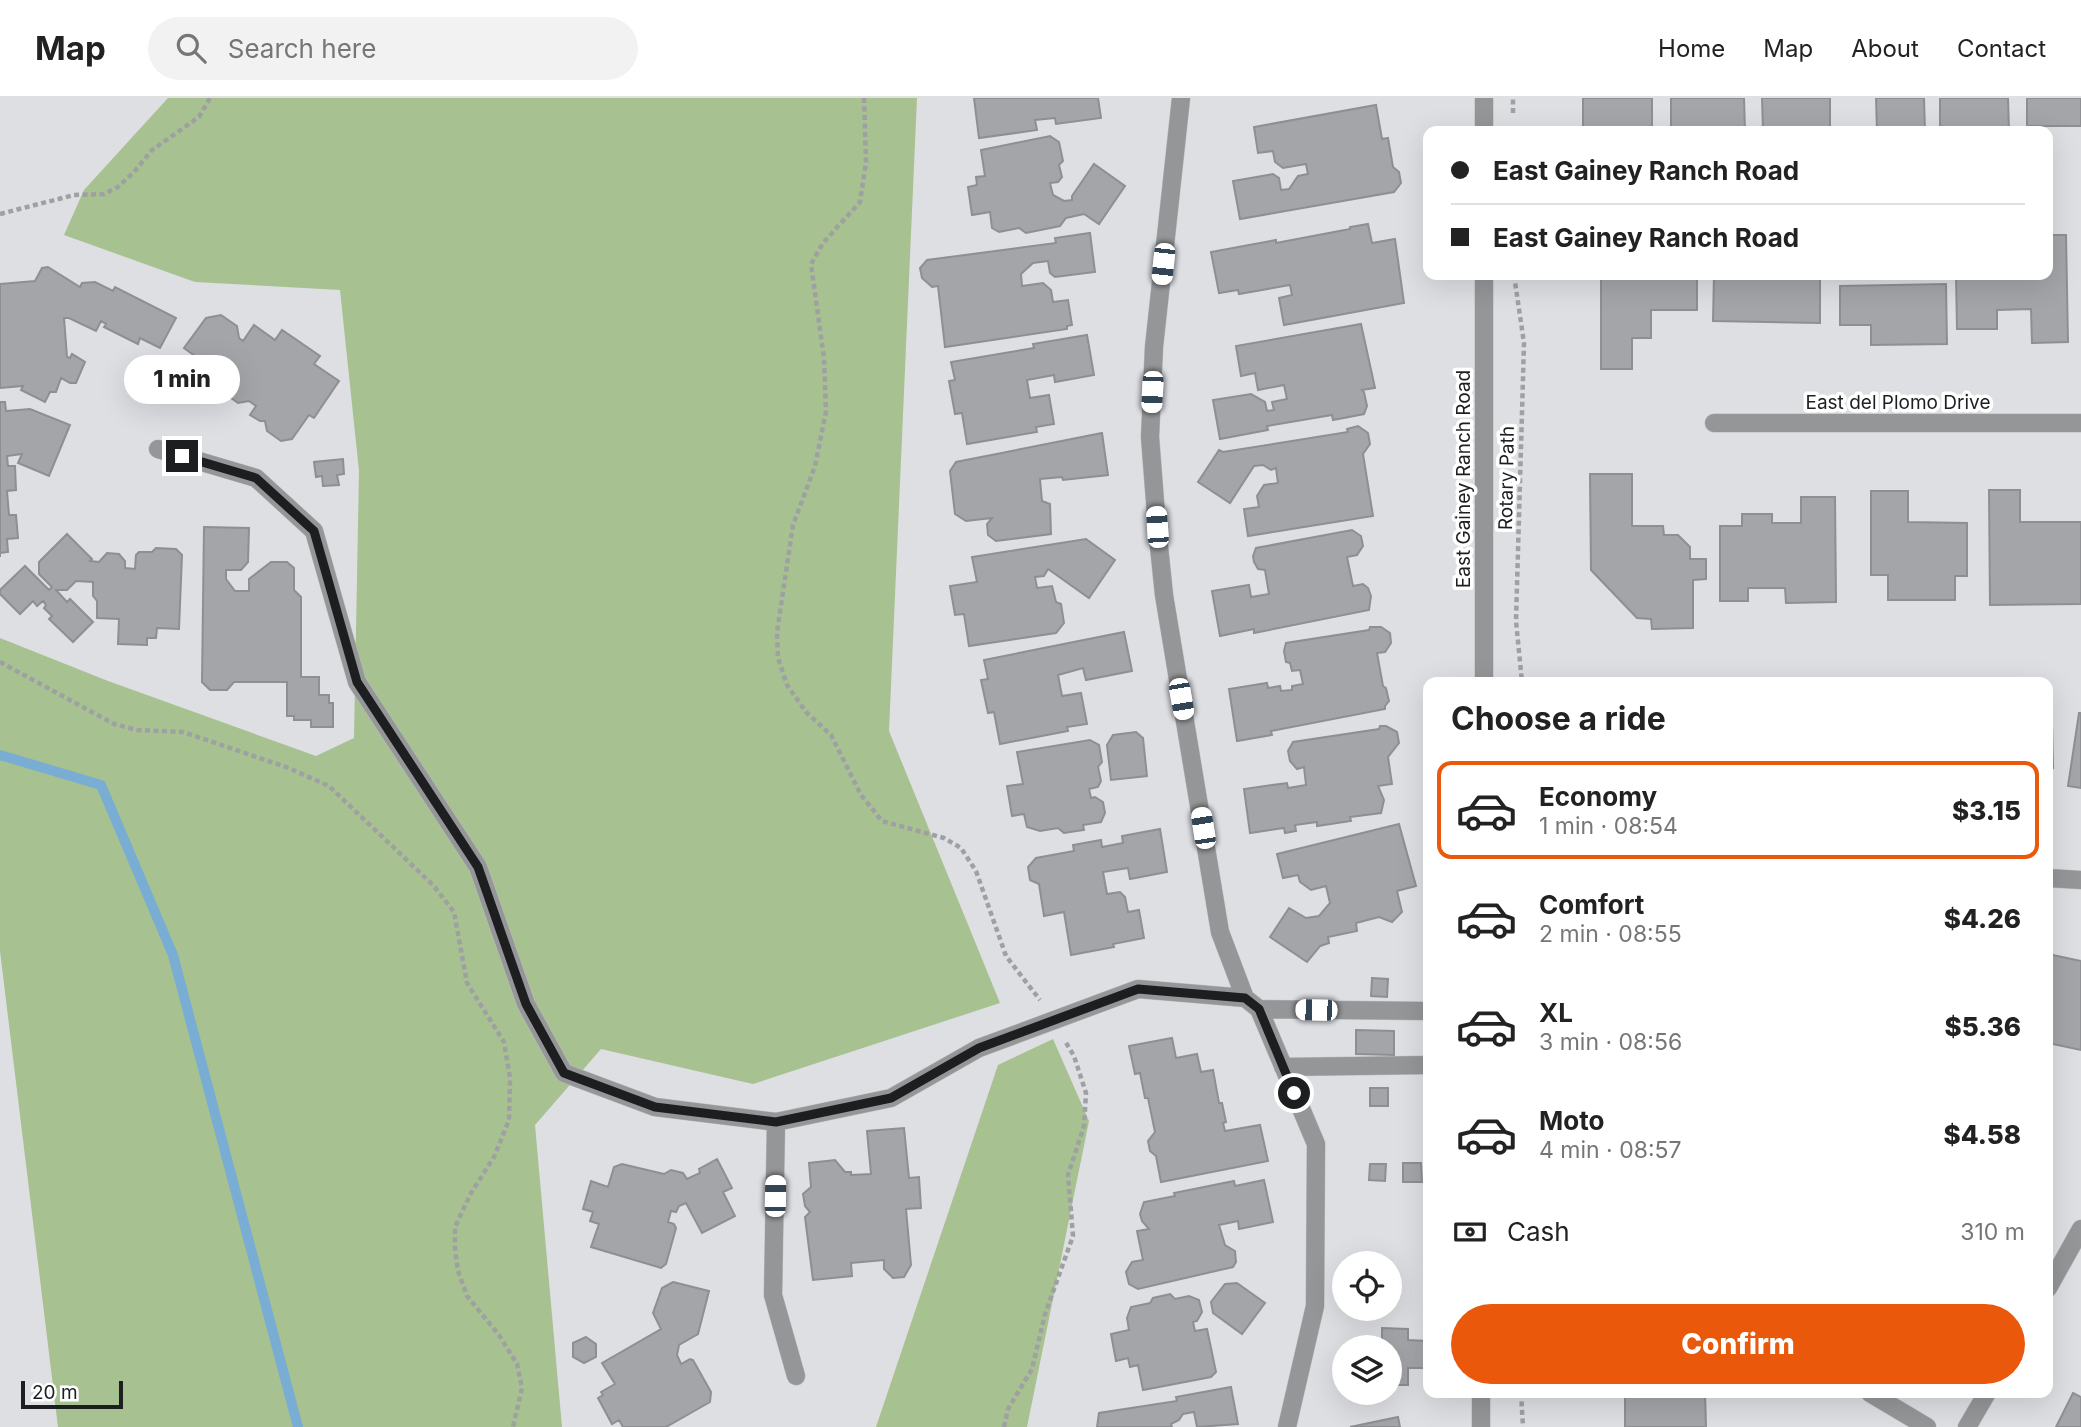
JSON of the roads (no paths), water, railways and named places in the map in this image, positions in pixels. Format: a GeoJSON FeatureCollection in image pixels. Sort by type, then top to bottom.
{"type":"FeatureCollection","features":[{"type":"Feature","properties":{"kind":"street"},"geometry":{"type":"LineString","coordinates":[[1181,98],[1154,346],[1151,450],[1164,595],[1220,932],[1316,1144],[1315,1306],[1287,1427]]}},
{"type":"Feature","properties":{"kind":"street"},"geometry":{"type":"LineString","coordinates":[[1484,98],[1484,126]]}},
{"type":"Feature","properties":{"kind":"street","name":"East Gainey Ranch Road"},"geometry":{"type":"LineString","coordinates":[[1484,280],[1484,677]]}},
{"type":"Feature","properties":{"kind":"street","name":"East del Plomo Drive"},"geometry":{"type":"LineString","coordinates":[[1714,423],[2081,423]]}},
{"type":"Feature","properties":{"kind":"street"},"geometry":{"type":"LineString","coordinates":[[158,449],[256,478],[314,531],[357,682],[478,867],[526,1004],[564,1073],[655,1107],[776,1122],[891,1098],[979,1048],[1138,989],[1252,1004],[1423,1012]]}},
{"type":"Feature","properties":{"kind":"street"},"geometry":{"type":"LineString","coordinates":[[2053,878],[2081,880]]}},
{"type":"Feature","properties":{"kind":"street"},"geometry":{"type":"LineString","coordinates":[[1283,1067],[1423,1065]]}},
{"type":"Feature","properties":{"kind":"street"},"geometry":{"type":"LineString","coordinates":[[776,1122],[772,1295],[796,1376]]}},
{"type":"Feature","properties":{"kind":"street"},"geometry":{"type":"LineString","coordinates":[[2053,1279],[2081,1229]]}},
{"type":"Feature","properties":{"kind":"street"},"geometry":{"type":"LineString","coordinates":[[1481,1398],[1481,1427]]}},
{"type":"Feature","properties":{"kind":"street"},"geometry":{"type":"LineString","coordinates":[[1878,1398],[1927,1427]]}},
{"type":"Feature","properties":{"kind":"street"},"geometry":{"type":"LineString","coordinates":[[1967,1427],[1984,1398]]}},
{"type":"Feature","properties":{"kind":"waterway"},"geometry":{"type":"LineString","coordinates":[[0,755],[101,785],[173,955],[298,1427]]}}]}
